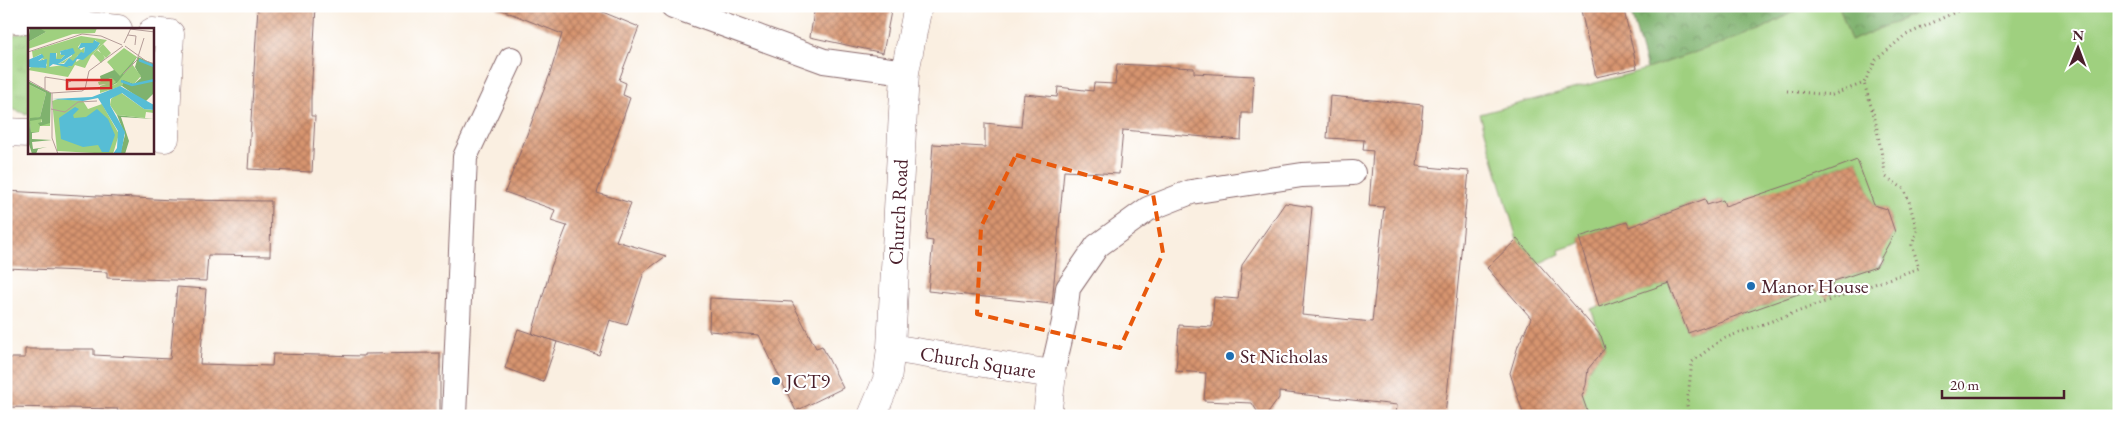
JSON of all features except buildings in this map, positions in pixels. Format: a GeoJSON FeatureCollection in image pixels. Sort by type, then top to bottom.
{"type":"FeatureCollection","features":[{"type":"Feature","properties":{"kind":"street","name":"Church Road"},"geometry":{"type":"LineString","coordinates":[[872,416],[887,380],[891,348],[905,72],[918,6]]}},
{"type":"Feature","properties":{"kind":"street"},"geometry":{"type":"LineString","coordinates":[[6,18],[108,28]]}},
{"type":"Feature","properties":{"kind":"street"},"geometry":{"type":"LineString","coordinates":[[154,32],[170,34],[165,138],[154,137]]}},
{"type":"Feature","properties":{"kind":"street"},"geometry":{"type":"LineString","coordinates":[[6,132],[28,132]]}},
{"type":"Feature","properties":{"kind":"street","name":"Church Square"},"geometry":{"type":"LineString","coordinates":[[891,348],[1052,374],[1047,416]]}},
{"type":"Feature","properties":{"kind":"lane"},"geometry":{"type":"LineString","coordinates":[[673,6],[824,61],[905,72]]}},
{"type":"Feature","properties":{"kind":"lane"},"geometry":{"type":"LineString","coordinates":[[454,416],[465,157],[511,59]]}},
{"type":"Feature","properties":{"kind":"lane"},"geometry":{"type":"LineString","coordinates":[[1052,374],[1064,322],[1068,288],[1097,246],[1148,209],[1191,192],[1302,175],[1353,173]]}},
{"type":"Feature","properties":{"kind":"path"},"geometry":{"type":"LineString","coordinates":[[1787,91],[1832,95],[1864,83],[1876,60],[1904,36],[1968,6]]}},
{"type":"Feature","properties":{"kind":"path"},"geometry":{"type":"LineString","coordinates":[[1689,416],[1687,405],[1692,362],[1722,339],[1918,268],[1912,245],[1917,232],[1909,201],[1904,189],[1886,177],[1875,118],[1864,83]]}},
{"type":"Feature","properties":{"kind":"highlighted area"},"geometry":{"type":"Polygon","coordinates":[[[1016,155],[1153,194],[1163,253],[1120,348],[977,314],[981,227],[1016,155]]]}},
{"type":"Feature","properties":{"kind":"green space"},"geometry":{"type":"Polygon","coordinates":[[[1629,6],[1804,6],[1760,30],[1647,69],[1629,6]]]}},
{"type":"Feature","properties":{"kind":"green space"},"geometry":{"type":"Polygon","coordinates":[[[1804,6],[1839,6],[1851,41],[1932,6],[2119,6],[2119,224],[2115,226],[2119,265],[2119,410],[2103,416],[1589,416],[1581,394],[1587,379],[1586,372],[1605,348],[1591,309],[1669,283],[1688,333],[1884,264],[1881,251],[1889,243],[1895,232],[1887,209],[1874,205],[1857,160],[1809,177],[1811,183],[1725,206],[1723,200],[1707,205],[1705,199],[1645,220],[1648,228],[1631,234],[1627,222],[1579,237],[1580,243],[1559,250],[1560,254],[1539,264],[1517,239],[1480,114],[1647,69],[1760,30],[1804,6]]]}},
{"type":"Feature","properties":{"kind":"green space"},"geometry":{"type":"Polygon","coordinates":[[[1839,6],[1932,6],[1851,41],[1839,6]]]}},
{"type":"Feature","properties":{"kind":"green space"},"geometry":{"type":"Polygon","coordinates":[[[28,32],[28,115],[6,107],[6,40],[11,35],[28,32]]]}},
{"type":"Feature","properties":{"kind":"place","name":"Manor House"},"geometry":{"type":"Point","coordinates":[1751,286]}},
{"type":"Feature","properties":{"kind":"place","name":"St Nicholas"},"geometry":{"type":"Point","coordinates":[1230,356]}},
{"type":"Feature","properties":{"kind":"place","name":"JCT9"},"geometry":{"type":"Point","coordinates":[776,381]}}]}
